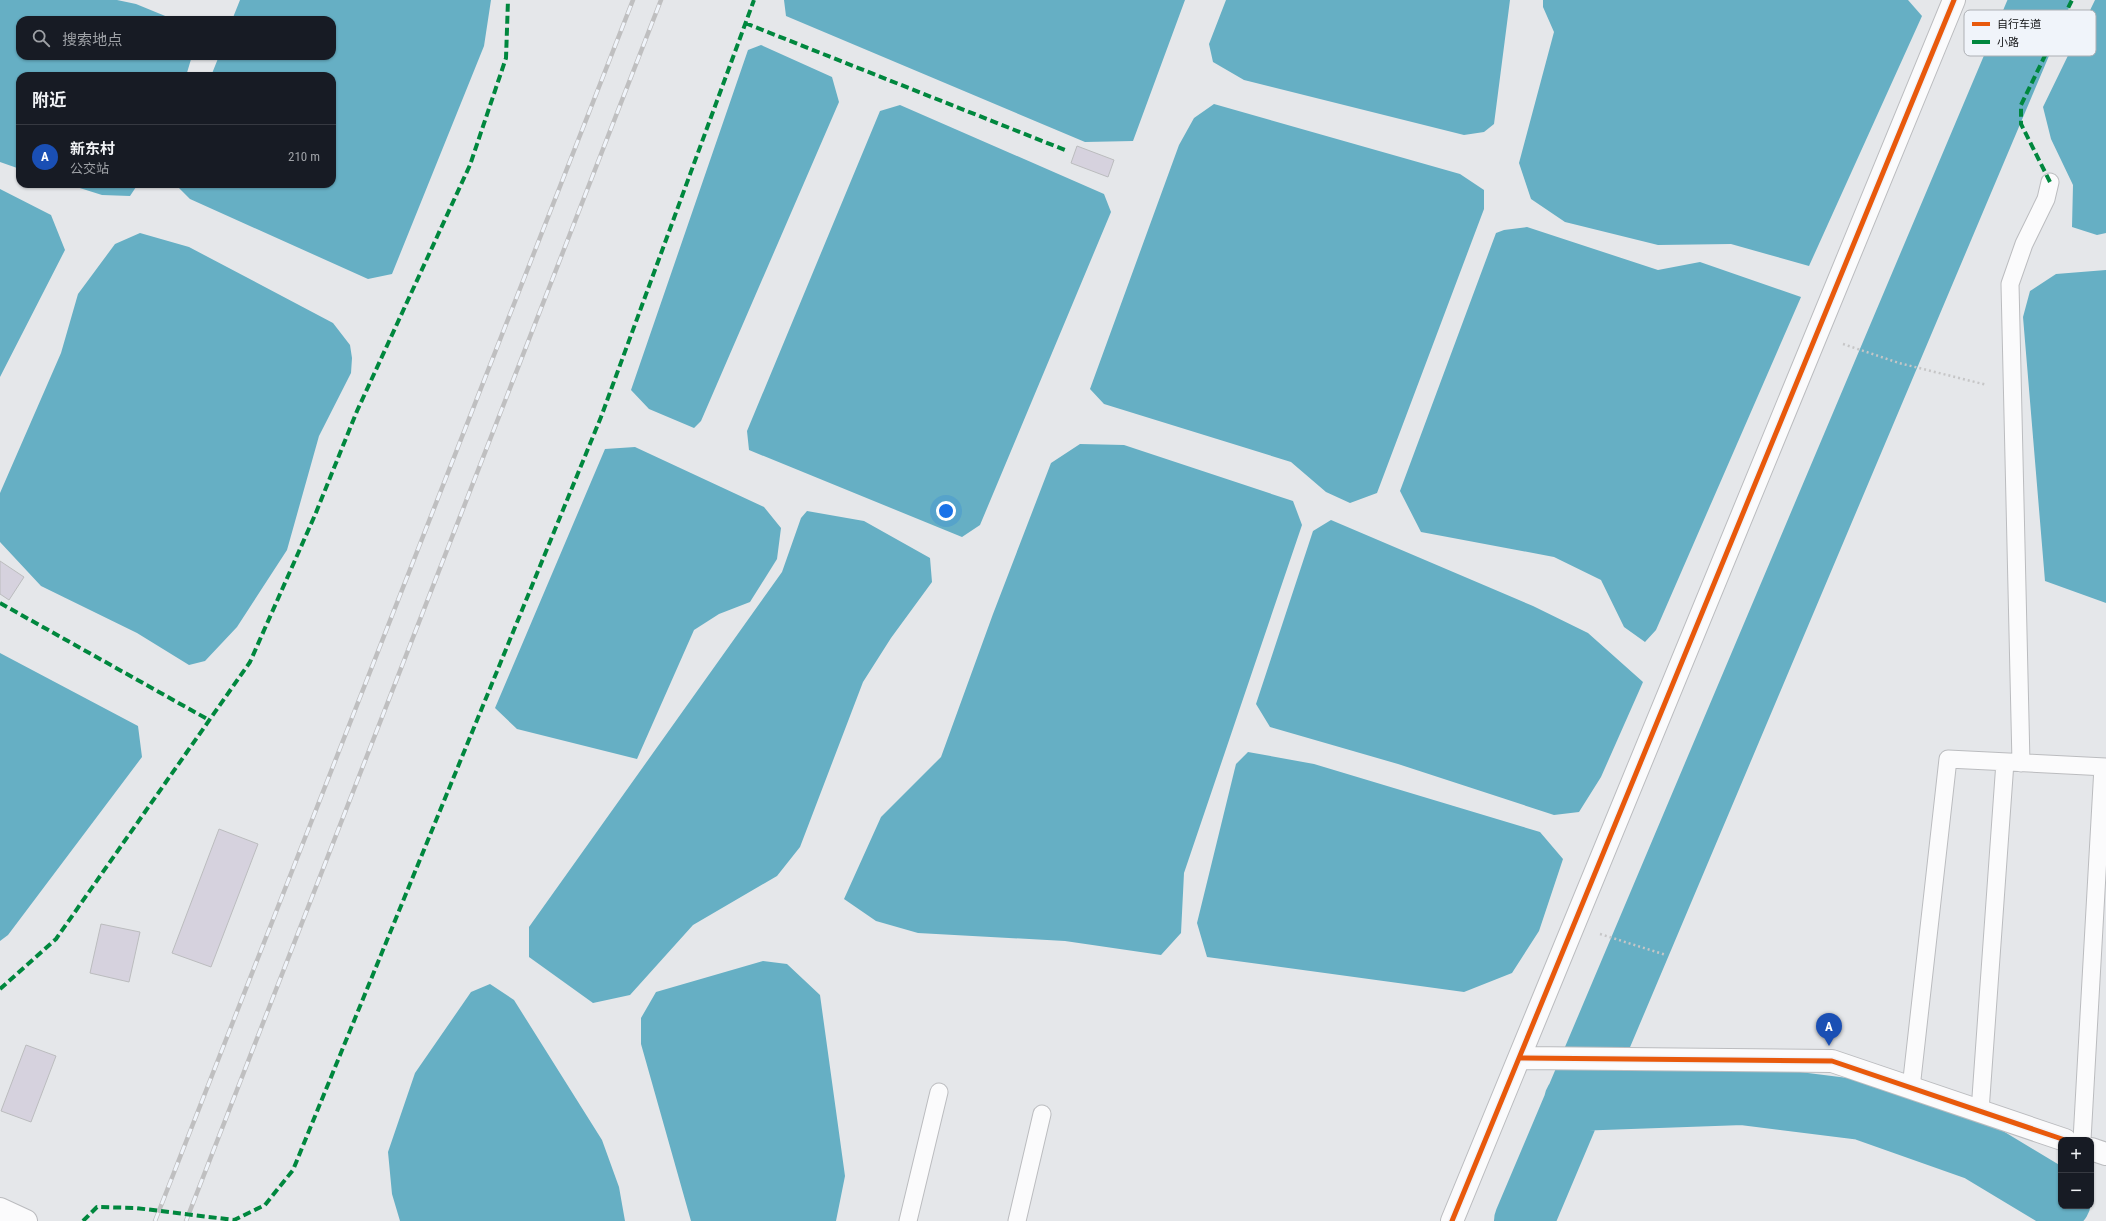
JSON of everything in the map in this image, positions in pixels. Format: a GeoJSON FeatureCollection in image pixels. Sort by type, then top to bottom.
{"type":"FeatureCollection","features":[{"type":"Feature","properties":{"kind":"street"},"geometry":{"type":"LineString","coordinates":[[1452,1221],[1521,1058],[1954,0]]}},
{"type":"Feature","properties":{"kind":"street"},"geometry":{"type":"LineString","coordinates":[[1521,1058],[1832,1061],[2058,1138]]}},
{"type":"Feature","properties":{"kind":"street"},"geometry":{"type":"LineString","coordinates":[[2094,1150],[2106,1154]]}},
{"type":"Feature","properties":{"kind":"street"},"geometry":{"type":"LineString","coordinates":[[0,1209],[26,1221]]}},
{"type":"Feature","properties":{"kind":"lane"},"geometry":{"type":"LineString","coordinates":[[1980,1111],[2013,762],[2012,391],[2010,284],[2024,244],[2046,199],[2050,182]]}},
{"type":"Feature","properties":{"kind":"lane"},"geometry":{"type":"LineString","coordinates":[[1911,1088],[1948,759],[2105,767],[2082,1137]]}},
{"type":"Feature","properties":{"kind":"lane"},"geometry":{"type":"LineString","coordinates":[[908,1221],[939,1092]]}},
{"type":"Feature","properties":{"kind":"lane"},"geometry":{"type":"LineString","coordinates":[[1017,1221],[1042,1114]]}},
{"type":"Feature","properties":{"kind":"path"},"geometry":{"type":"LineString","coordinates":[[1842,344],[1899,364],[2012,391]]}},
{"type":"Feature","properties":{"kind":"path"},"geometry":{"type":"LineString","coordinates":[[1600,934],[1666,955]]}},
{"type":"Feature","properties":{"kind":"water"},"geometry":{"type":"Polygon","coordinates":[[[0,0],[117,0],[136,4],[165,16],[16,16],[16,60],[191,60],[187,72],[16,72],[16,168],[0,162],[0,0]]]}},
{"type":"Feature","properties":{"kind":"water"},"geometry":{"type":"Polygon","coordinates":[[[240,0],[491,0],[484,46],[392,274],[368,279],[190,199],[179,188],[336,188],[336,72],[213,72],[217,60],[336,60],[336,16],[234,16],[240,0]]]}},
{"type":"Feature","properties":{"kind":"water"},"geometry":{"type":"Polygon","coordinates":[[[784,0],[1185,0],[1133,141],[1085,142],[786,16],[784,0]]]}},
{"type":"Feature","properties":{"kind":"water"},"geometry":{"type":"Polygon","coordinates":[[[1226,0],[1510,0],[1494,124],[1484,132],[1464,135],[1244,80],[1213,62],[1209,44],[1226,0]]]}},
{"type":"Feature","properties":{"kind":"water"},"geometry":{"type":"Polygon","coordinates":[[[1543,0],[1908,0],[1922,16],[1809,266],[1731,244],[1658,245],[1565,222],[1531,199],[1519,163],[1554,32],[1543,7],[1543,0]]]}},
{"type":"Feature","properties":{"kind":"water"},"geometry":{"type":"Polygon","coordinates":[[[2095,0],[2106,0],[2106,233],[2097,235],[2072,227],[2073,185],[2051,139],[2043,107],[2068,56],[2096,56],[2096,10],[2090,10],[2095,0]]]}},
{"type":"Feature","properties":{"kind":"water"},"geometry":{"type":"Polygon","coordinates":[[[761,45],[832,77],[839,102],[701,421],[694,428],[649,409],[631,390],[748,50],[761,45]]]}},
{"type":"Feature","properties":{"kind":"water"},"geometry":{"type":"Polygon","coordinates":[[[1214,104],[1460,174],[1484,190],[1484,209],[1377,493],[1350,503],[1326,492],[1291,462],[1104,404],[1090,389],[1179,145],[1194,118],[1214,104]]]}},
{"type":"Feature","properties":{"kind":"water"},"geometry":{"type":"Polygon","coordinates":[[[900,105],[1104,194],[1111,212],[980,525],[962,537],[749,450],[747,431],[880,111],[900,105]]]}},
{"type":"Feature","properties":{"kind":"water"},"geometry":{"type":"Polygon","coordinates":[[[80,188],[135,188],[130,196],[102,195],[80,188]]]}},
{"type":"Feature","properties":{"kind":"water"},"geometry":{"type":"Polygon","coordinates":[[[0,189],[51,215],[65,250],[0,377],[0,189]]]}},
{"type":"Feature","properties":{"kind":"water"},"geometry":{"type":"Polygon","coordinates":[[[1527,227],[1658,270],[1700,262],[1801,297],[1656,630],[1645,642],[1624,627],[1601,580],[1554,557],[1421,532],[1400,491],[1496,233],[1504,230],[1527,227]]]}},
{"type":"Feature","properties":{"kind":"water"},"geometry":{"type":"Polygon","coordinates":[[[140,233],[189,247],[333,323],[350,345],[352,358],[351,373],[319,436],[287,550],[237,627],[205,661],[189,665],[137,633],[41,586],[0,542],[0,493],[61,353],[78,294],[115,244],[140,233]]]}},
{"type":"Feature","properties":{"kind":"water"},"geometry":{"type":"Polygon","coordinates":[[[2106,270],[2106,603],[2045,581],[2023,317],[2030,291],[2056,274],[2106,270]]]}},
{"type":"Feature","properties":{"kind":"water"},"geometry":{"type":"Polygon","coordinates":[[[1080,444],[1124,445],[1293,501],[1302,525],[1184,873],[1181,933],[1161,955],[1065,941],[918,933],[876,921],[844,899],[881,817],[941,757],[993,614],[1051,463],[1080,444]]]}},
{"type":"Feature","properties":{"kind":"water"},"geometry":{"type":"Polygon","coordinates":[[[635,447],[764,507],[781,528],[777,559],[750,602],[719,614],[694,630],[637,759],[517,729],[495,708],[605,449],[635,447]]]}},
{"type":"Feature","properties":{"kind":"water"},"geometry":{"type":"Polygon","coordinates":[[[807,511],[864,521],[930,558],[932,582],[891,638],[863,682],[800,847],[777,876],[693,925],[630,995],[593,1003],[529,957],[529,927],[782,572],[801,518],[807,511]]]}},
{"type":"Feature","properties":{"kind":"water"},"geometry":{"type":"Polygon","coordinates":[[[1331,520],[1533,606],[1588,633],[1643,682],[1601,777],[1579,812],[1554,815],[1398,764],[1270,727],[1256,704],[1313,531],[1331,520]]]}},
{"type":"Feature","properties":{"kind":"water"},"geometry":{"type":"Polygon","coordinates":[[[0,653],[138,726],[142,757],[8,935],[0,941],[0,653]]]}},
{"type":"Feature","properties":{"kind":"water"},"geometry":{"type":"Polygon","coordinates":[[[1248,752],[1314,764],[1540,832],[1563,859],[1539,931],[1512,973],[1464,992],[1207,957],[1197,923],[1236,764],[1248,752]]]}},
{"type":"Feature","properties":{"kind":"water"},"geometry":{"type":"Polygon","coordinates":[[[763,961],[787,964],[820,995],[845,1176],[836,1221],[691,1221],[641,1044],[641,1018],[656,992],[763,961]]]}},
{"type":"Feature","properties":{"kind":"water"},"geometry":{"type":"Polygon","coordinates":[[[490,984],[514,1000],[602,1140],[619,1187],[625,1221],[400,1221],[392,1194],[388,1152],[415,1073],[471,992],[490,984]]]}},
{"type":"Feature","properties":{"kind":"building"},"geometry":{"type":"Polygon","coordinates":[[[1077,146],[1114,160],[1108,177],[1071,163],[1077,146]]]}},
{"type":"Feature","properties":{"kind":"building"},"geometry":{"type":"Polygon","coordinates":[[[0,561],[24,577],[9,600],[0,594],[0,561]]]}},
{"type":"Feature","properties":{"kind":"building"},"geometry":{"type":"Polygon","coordinates":[[[219,829],[258,844],[211,967],[172,953],[219,829]]]}},
{"type":"Feature","properties":{"kind":"building"},"geometry":{"type":"Polygon","coordinates":[[[101,924],[140,932],[129,982],[90,973],[101,924]]]}},
{"type":"Feature","properties":{"kind":"building"},"geometry":{"type":"Polygon","coordinates":[[[26,1045],[56,1056],[31,1122],[1,1111],[26,1045]]]}},
{"type":"Feature","properties":{"kind":"waterway"},"geometry":{"type":"LineString","coordinates":[[2036,10],[2040,0]]}},
{"type":"Feature","properties":{"kind":"waterway"},"geometry":{"type":"LineString","coordinates":[[1524,1221],[2016,56]]}},
{"type":"Feature","properties":{"kind":"waterway"},"geometry":{"type":"LineString","coordinates":[[1574,1101],[1742,1095],[1862,1110],[1978,1151],[2058,1199]]}},
{"type":"Feature","properties":{"kind":"railway"},"geometry":{"type":"LineString","coordinates":[[155,1221],[633,0]]}},
{"type":"Feature","properties":{"kind":"railway"},"geometry":{"type":"LineString","coordinates":[[186,1221],[661,0]]}},
{"type":"Feature","properties":{"kind":"marked path"},"geometry":{"type":"LineString","coordinates":[[0,989],[56,939],[250,662],[315,515],[357,411],[470,165],[506,58],[508,0]]}},
{"type":"Feature","properties":{"kind":"marked path"},"geometry":{"type":"LineString","coordinates":[[83,1221],[97,1207],[136,1208],[234,1220],[265,1205],[293,1170],[601,417],[754,0]]}},
{"type":"Feature","properties":{"kind":"marked path"},"geometry":{"type":"LineString","coordinates":[[2067,10],[2072,0]]}},
{"type":"Feature","properties":{"kind":"marked path"},"geometry":{"type":"LineString","coordinates":[[745,23],[1065,150]]}},
{"type":"Feature","properties":{"kind":"marked path"},"geometry":{"type":"LineString","coordinates":[[2045,56],[2021,105],[2021,124],[2050,182]]}},
{"type":"Feature","properties":{"kind":"marked path"},"geometry":{"type":"LineString","coordinates":[[0,603],[209,720]]}},
{"type":"Feature","properties":{"kind":"cycle path"},"geometry":{"type":"LineString","coordinates":[[1452,1221],[1954,0]]}},
{"type":"Feature","properties":{"kind":"cycle path"},"geometry":{"type":"LineString","coordinates":[[1521,1058],[1832,1061],[2058,1138]]}},
{"type":"Feature","properties":{"kind":"place","name":"新东村"},"geometry":{"type":"Point","coordinates":[1829,1046]}}]}
